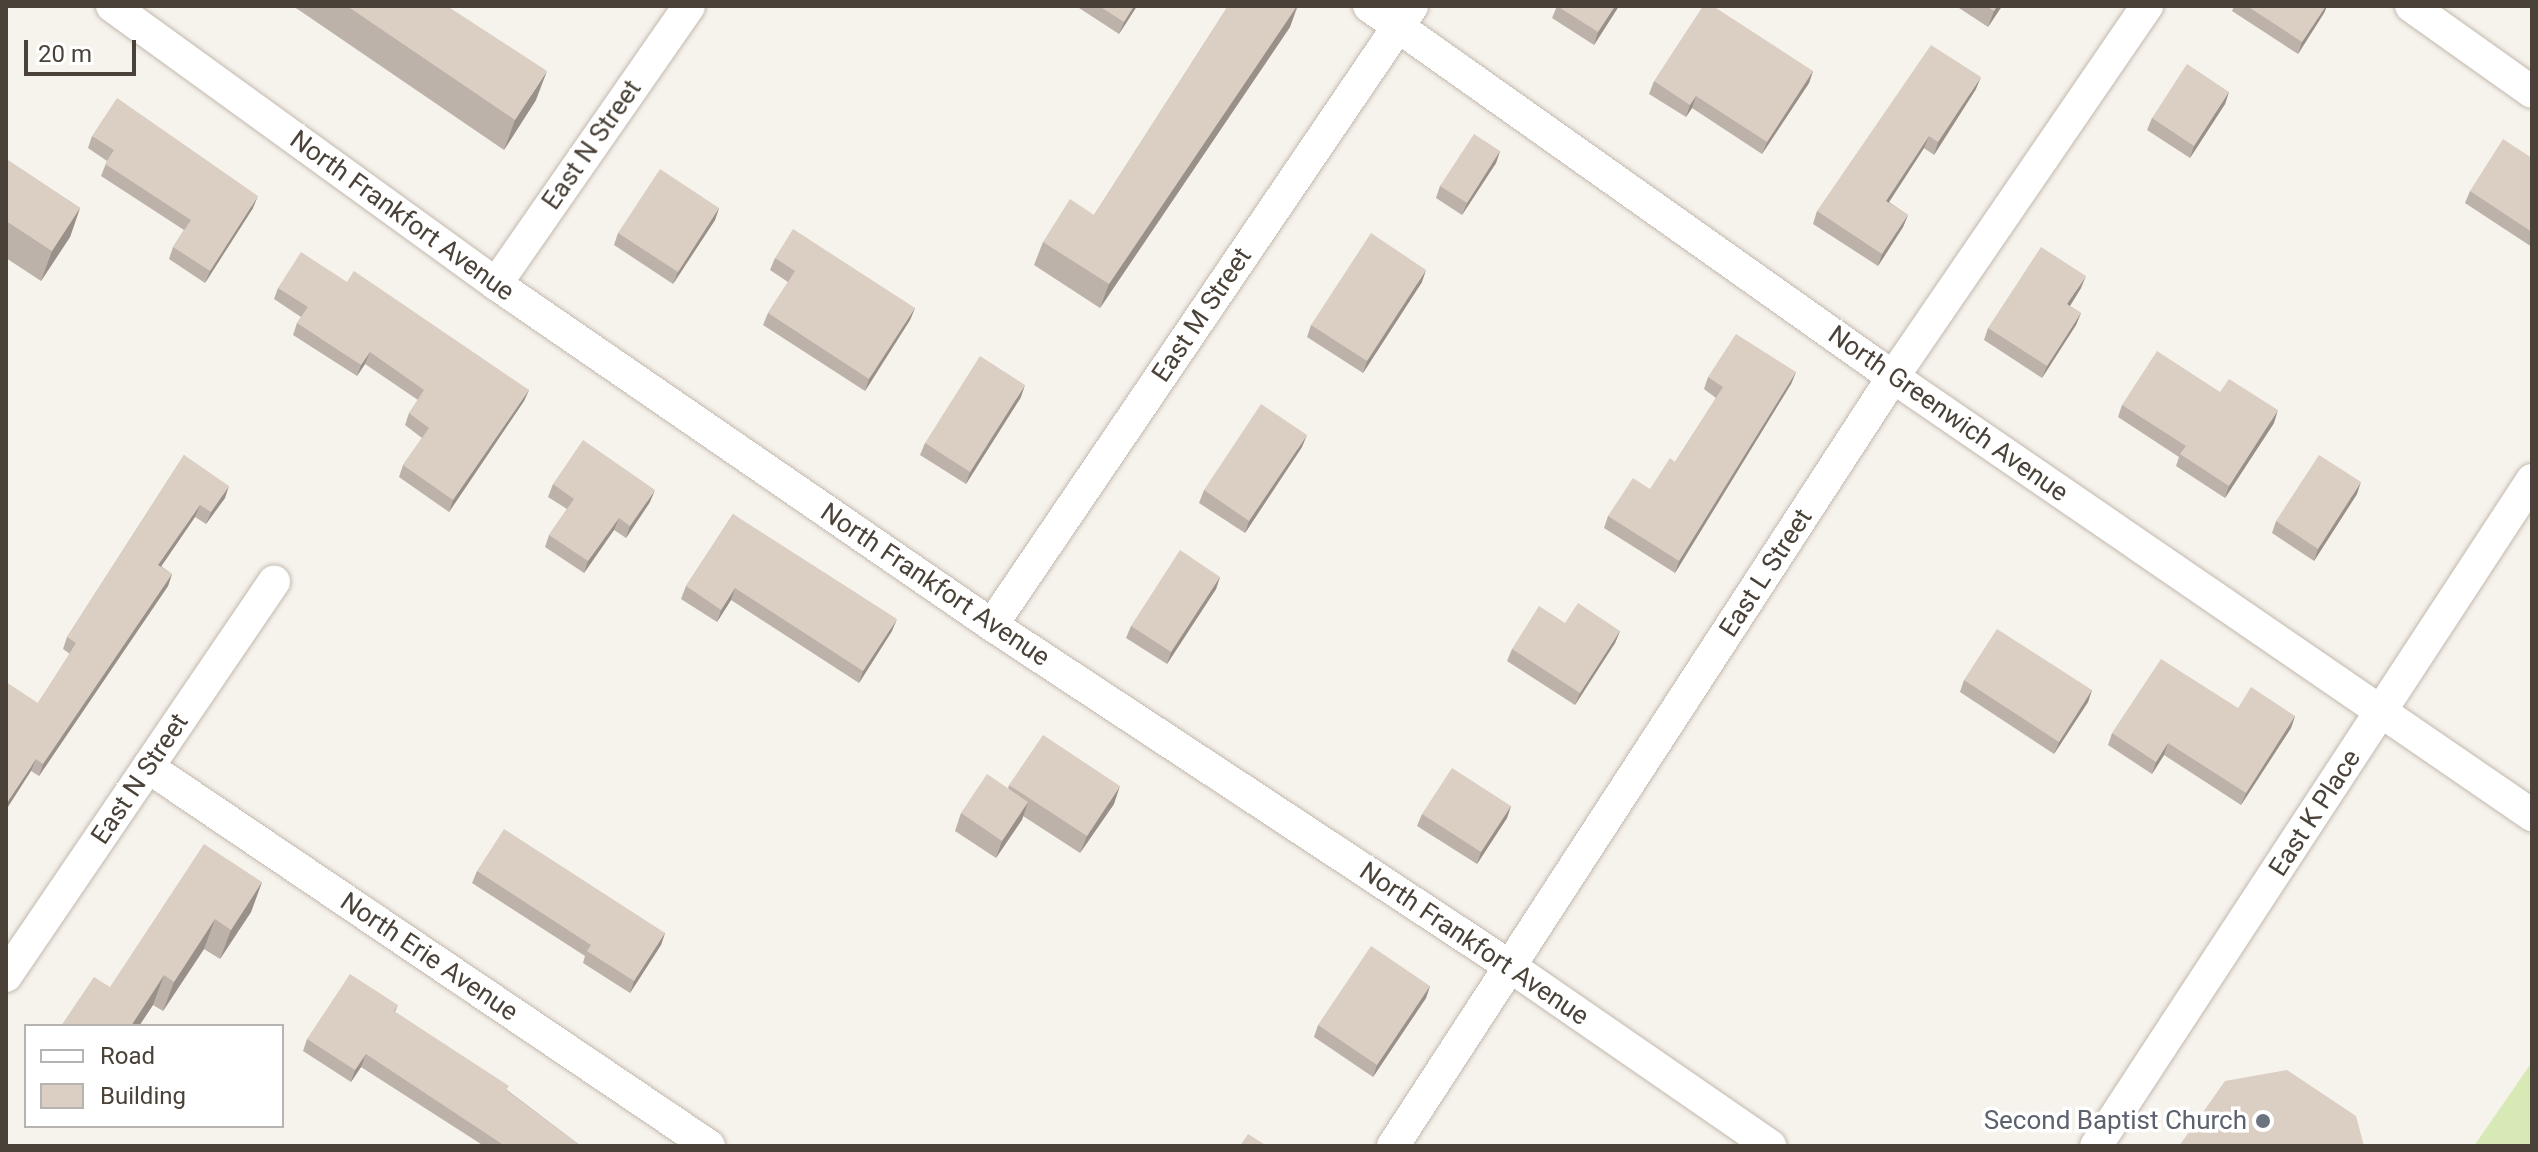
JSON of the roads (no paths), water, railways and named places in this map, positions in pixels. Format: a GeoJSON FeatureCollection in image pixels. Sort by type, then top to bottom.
{"type":"FeatureCollection","features":[{"type":"Feature","properties":{"kind":"street","name":"North Frankfort Avenue"},"geometry":{"type":"LineString","coordinates":[[112,6],[496,284],[992,625],[1511,967],[1770,1146]]}},
{"type":"Feature","properties":{"kind":"street","name":"East N Street"},"geometry":{"type":"LineString","coordinates":[[496,284],[689,6]]}},
{"type":"Feature","properties":{"kind":"street","name":"North Greenwich Avenue"},"geometry":{"type":"LineString","coordinates":[[1369,6],[1405,16],[1893,377],[2532,815]]}},
{"type":"Feature","properties":{"kind":"street","name":"East L Street"},"geometry":{"type":"LineString","coordinates":[[1393,1146],[1893,377],[2147,6]]}},
{"type":"Feature","properties":{"kind":"street"},"geometry":{"type":"LineString","coordinates":[[2411,6],[2532,92]]}},
{"type":"Feature","properties":{"kind":"street","name":"East M Street"},"geometry":{"type":"LineString","coordinates":[[992,625],[1405,16]]}},
{"type":"Feature","properties":{"kind":"street","name":"East K Place"},"geometry":{"type":"LineString","coordinates":[[2096,1146],[2532,480]]}},
{"type":"Feature","properties":{"kind":"street","name":"East N Street"},"geometry":{"type":"LineString","coordinates":[[6,976],[274,582]]}},
{"type":"Feature","properties":{"kind":"street","name":"North Erie Avenue"},"geometry":{"type":"LineString","coordinates":[[148,767],[709,1146]]}},
{"type":"Feature","properties":{"kind":"place","name":"Second Baptist Church"},"geometry":{"type":"Point","coordinates":[2263,1121]}}]}
